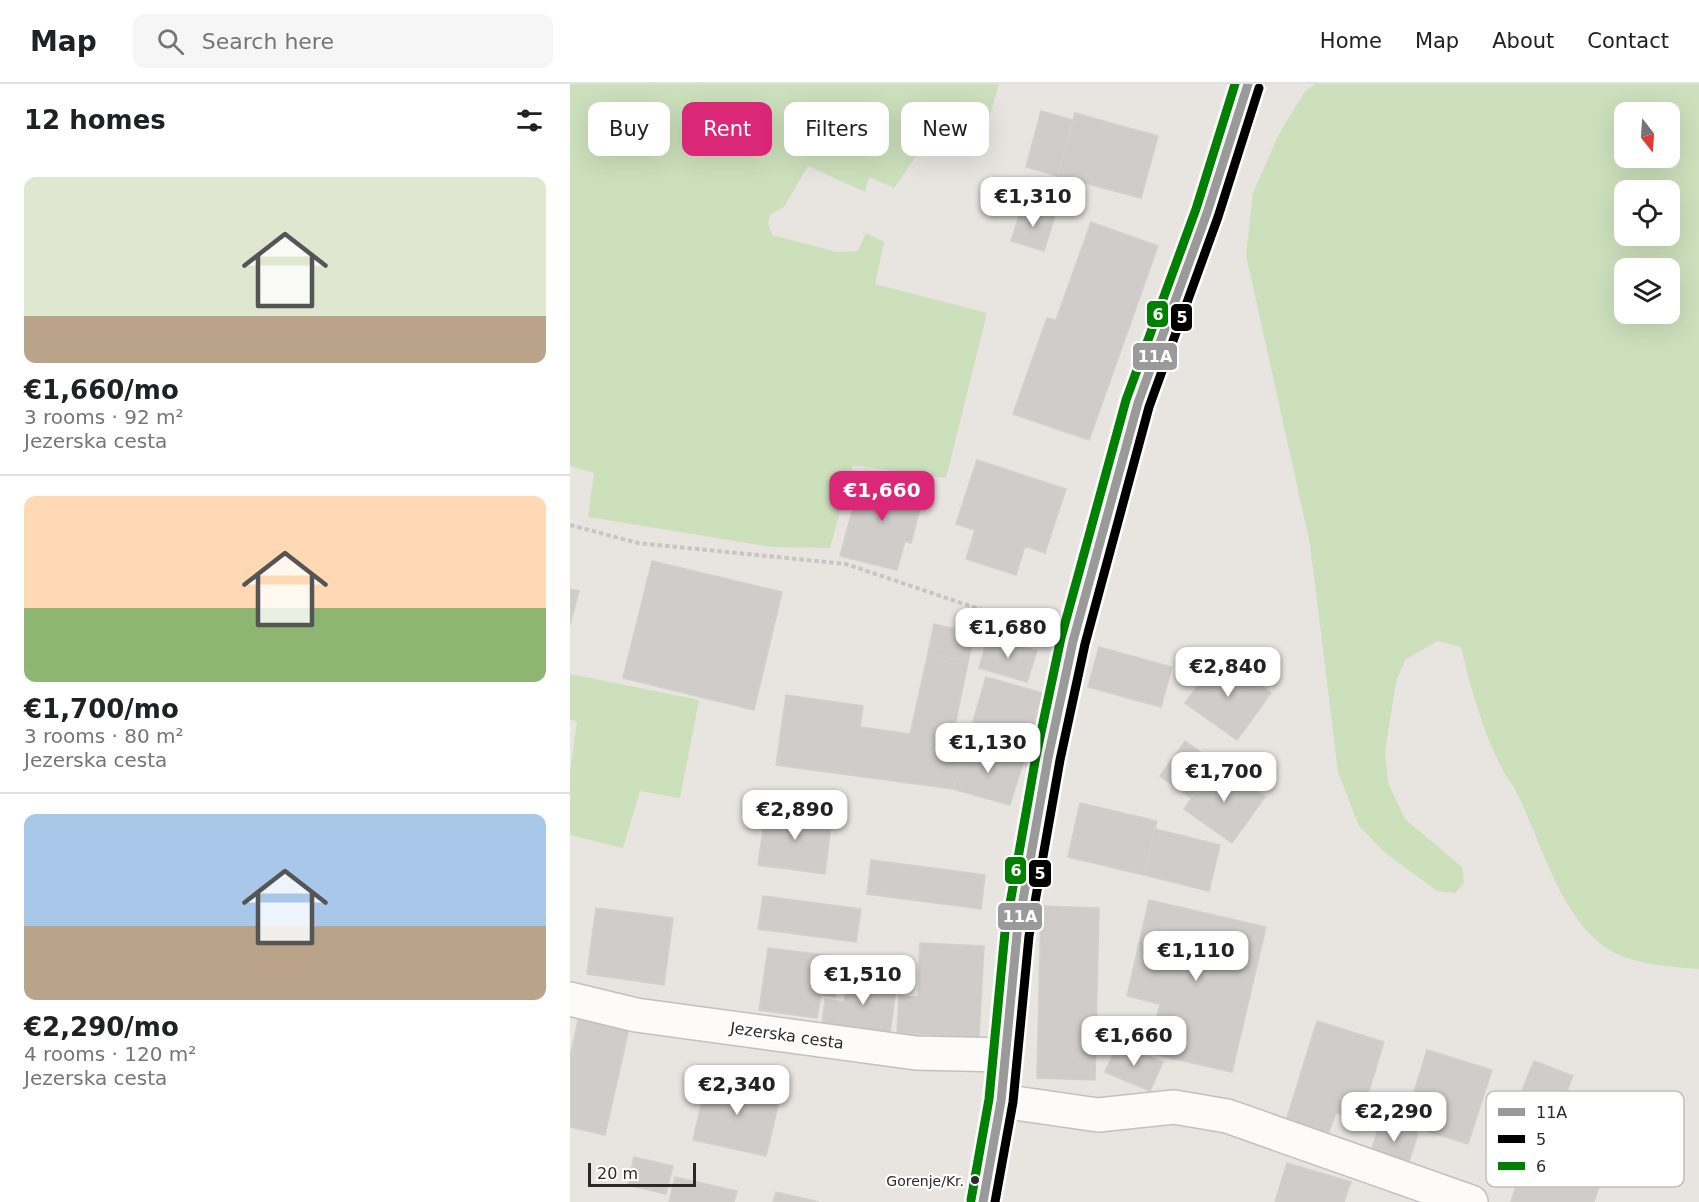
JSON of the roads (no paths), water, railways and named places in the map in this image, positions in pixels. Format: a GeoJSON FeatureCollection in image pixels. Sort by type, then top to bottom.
{"type":"FeatureCollection","features":[{"type":"Feature","properties":{"kind":"street"},"geometry":{"type":"LineString","coordinates":[[983,1202],[1002,1101],[1017,934],[1048,758],[1073,641],[1138,403],[1207,213],[1248,84]]}},
{"type":"Feature","properties":{"kind":"street","name":"Jezerska cesta"},"geometry":{"type":"LineString","coordinates":[[570,999],[636,1015],[916,1053],[1006,1055]]}},
{"type":"Feature","properties":{"kind":"street"},"geometry":{"type":"LineString","coordinates":[[1002,1101],[1098,1115],[1174,1107],[1227,1116],[1471,1202]]}},
{"type":"Feature","properties":{"kind":"place","name":"Gorenje/Kr."},"geometry":{"type":"Point","coordinates":[975,1180]}}]}
